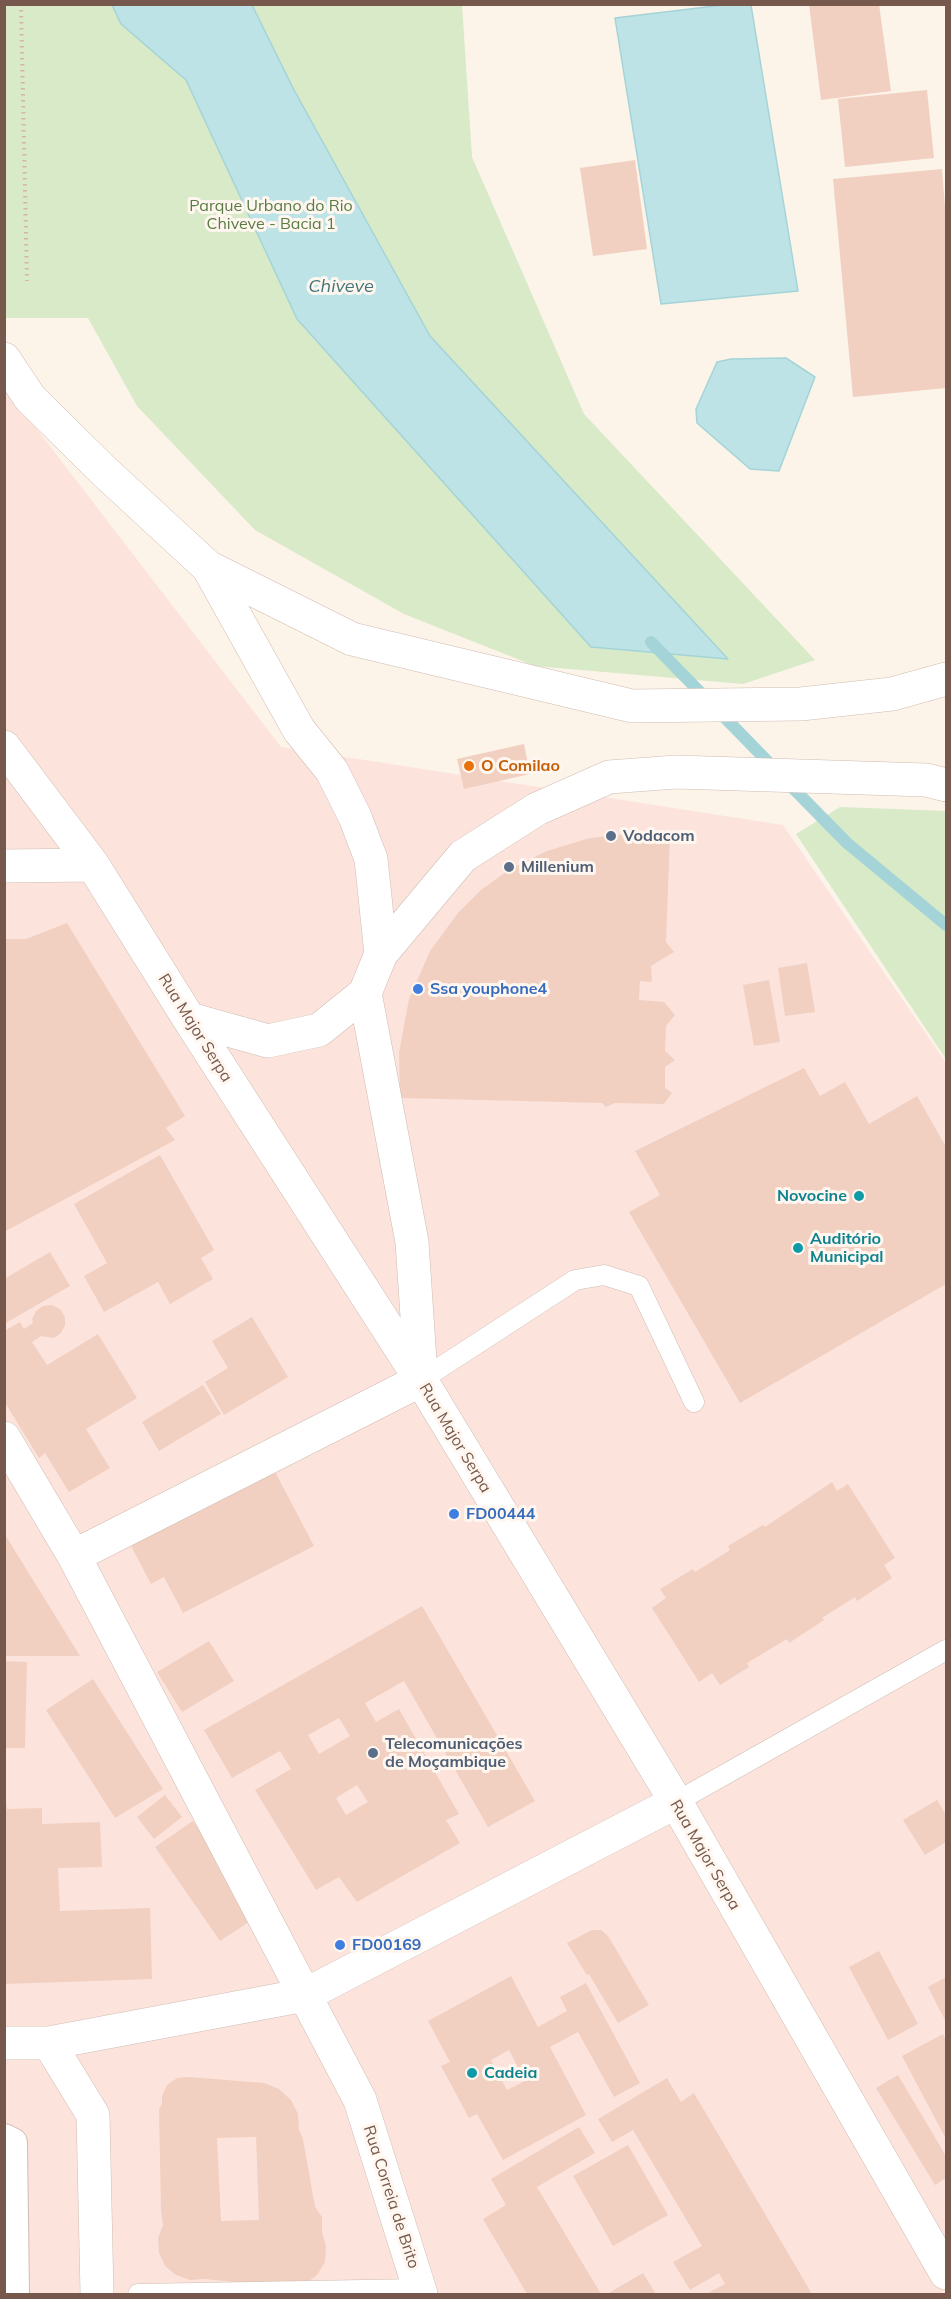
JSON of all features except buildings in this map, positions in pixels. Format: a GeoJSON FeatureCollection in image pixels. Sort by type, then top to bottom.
{"type":"FeatureCollection","features":[{"type":"Feature","properties":{"kind":"street"},"geometry":{"type":"LineString","coordinates":[[4,359],[17,398],[105,472],[208,567],[352,639],[632,706],[801,704],[892,694],[946,679]]}},
{"type":"Feature","properties":{"kind":"street"},"geometry":{"type":"LineString","coordinates":[[208,567],[299,730],[332,771],[355,817],[371,859],[381,954]]}},
{"type":"Feature","properties":{"kind":"street","name":"Rua Major Serpa"},"geometry":{"type":"LineString","coordinates":[[4,747],[93,865],[421,1380],[676,1803],[946,2274]]}},
{"type":"Feature","properties":{"kind":"street"},"geometry":{"type":"LineString","coordinates":[[189,1019],[268,1041],[319,1030],[365,993],[381,954],[463,856],[537,809],[609,777],[676,772],[936,782]]}},
{"type":"Feature","properties":{"kind":"street"},"geometry":{"type":"LineString","coordinates":[[4,866],[93,865]]}},
{"type":"Feature","properties":{"kind":"street"},"geometry":{"type":"LineString","coordinates":[[74,1556],[421,1380],[412,1242],[365,993]]}},
{"type":"Feature","properties":{"kind":"street","name":"Rua Correia de Brito"},"geometry":{"type":"LineString","coordinates":[[4,1438],[74,1556],[360,2100],[421,2292]]}},
{"type":"Feature","properties":{"kind":"street"},"geometry":{"type":"LineString","coordinates":[[4,2043],[49,2043],[305,1995],[676,1803]]}},
{"type":"Feature","properties":{"kind":"street"},"geometry":{"type":"LineString","coordinates":[[49,2043],[93,2115],[97,2295]]}},
{"type":"Feature","properties":{"kind":"street"},"geometry":{"type":"LineString","coordinates":[[4,2139],[12,2143],[14,2295]]}},
{"type":"Feature","properties":{"kind":"lane"},"geometry":{"type":"LineString","coordinates":[[421,1380],[575,1280],[604,1275],[639,1286],[694,1402]]}},
{"type":"Feature","properties":{"kind":"lane"},"geometry":{"type":"LineString","coordinates":[[676,1803],[946,1650]]}},
{"type":"Feature","properties":{"kind":"lane"},"geometry":{"type":"LineString","coordinates":[[138,2295],[421,2292]]}},
{"type":"Feature","properties":{"kind":"path"},"geometry":{"type":"LineString","coordinates":[[21,4],[27,280]]}},
{"type":"Feature","properties":{"kind":"shaded area"},"geometry":{"type":"Polygon","coordinates":[[[4,381],[15,406],[33,424],[281,747],[783,825],[946,1063],[946,2294],[5,2294],[4,381]]]}},
{"type":"Feature","properties":{"kind":"green space","name":"Parque Urbano do Rio Chiveve - Bacia 1"},"geometry":{"type":"Polygon","coordinates":[[[4,5],[462,5],[472,157],[584,414],[815,660],[743,684],[535,666],[404,614],[255,530],[137,406],[88,318],[5,318],[4,5]]]}},
{"type":"Feature","properties":{"kind":"green space"},"geometry":{"type":"Polygon","coordinates":[[[840,807],[946,811],[946,1059],[796,834],[840,807]]]}},
{"type":"Feature","properties":{"kind":"water","name":"Chiveve"},"geometry":{"type":"Polygon","coordinates":[[[112,5],[252,5],[294,90],[430,336],[728,659],[591,647],[297,319],[186,80],[121,24],[112,5]]]}},
{"type":"Feature","properties":{"kind":"water"},"geometry":{"type":"Polygon","coordinates":[[[723,5],[751,5],[798,291],[661,304],[615,18],[723,5]]]}},
{"type":"Feature","properties":{"kind":"water"},"geometry":{"type":"Polygon","coordinates":[[[786,358],[815,377],[779,471],[750,469],[697,423],[696,409],[717,362],[731,359],[786,358]]]}},
{"type":"Feature","properties":{"kind":"waterway"},"geometry":{"type":"LineString","coordinates":[[651,642],[775,769]]}},
{"type":"Feature","properties":{"kind":"waterway"},"geometry":{"type":"LineString","coordinates":[[787,782],[847,843],[946,925]]}},
{"type":"Feature","properties":{"kind":"place","name":"O Comilao"},"geometry":{"type":"Point","coordinates":[469,766]}},
{"type":"Feature","properties":{"kind":"place","name":"Vodacom"},"geometry":{"type":"Point","coordinates":[611,836]}},
{"type":"Feature","properties":{"kind":"place","name":"Millenium"},"geometry":{"type":"Point","coordinates":[509,867]}},
{"type":"Feature","properties":{"kind":"place","name":"Ssa youphone4"},"geometry":{"type":"Point","coordinates":[418,989]}},
{"type":"Feature","properties":{"kind":"place","name":"Novocine"},"geometry":{"type":"Point","coordinates":[859,1196]}},
{"type":"Feature","properties":{"kind":"place","name":"Auditório Municipal"},"geometry":{"type":"Point","coordinates":[798,1248]}},
{"type":"Feature","properties":{"kind":"place","name":"FD00444"},"geometry":{"type":"Point","coordinates":[454,1514]}},
{"type":"Feature","properties":{"kind":"place","name":"Telecomunicações de Moçambique"},"geometry":{"type":"Point","coordinates":[373,1753]}},
{"type":"Feature","properties":{"kind":"place","name":"FD00169"},"geometry":{"type":"Point","coordinates":[340,1945]}},
{"type":"Feature","properties":{"kind":"place","name":"Cadeia"},"geometry":{"type":"Point","coordinates":[472,2073]}}]}
